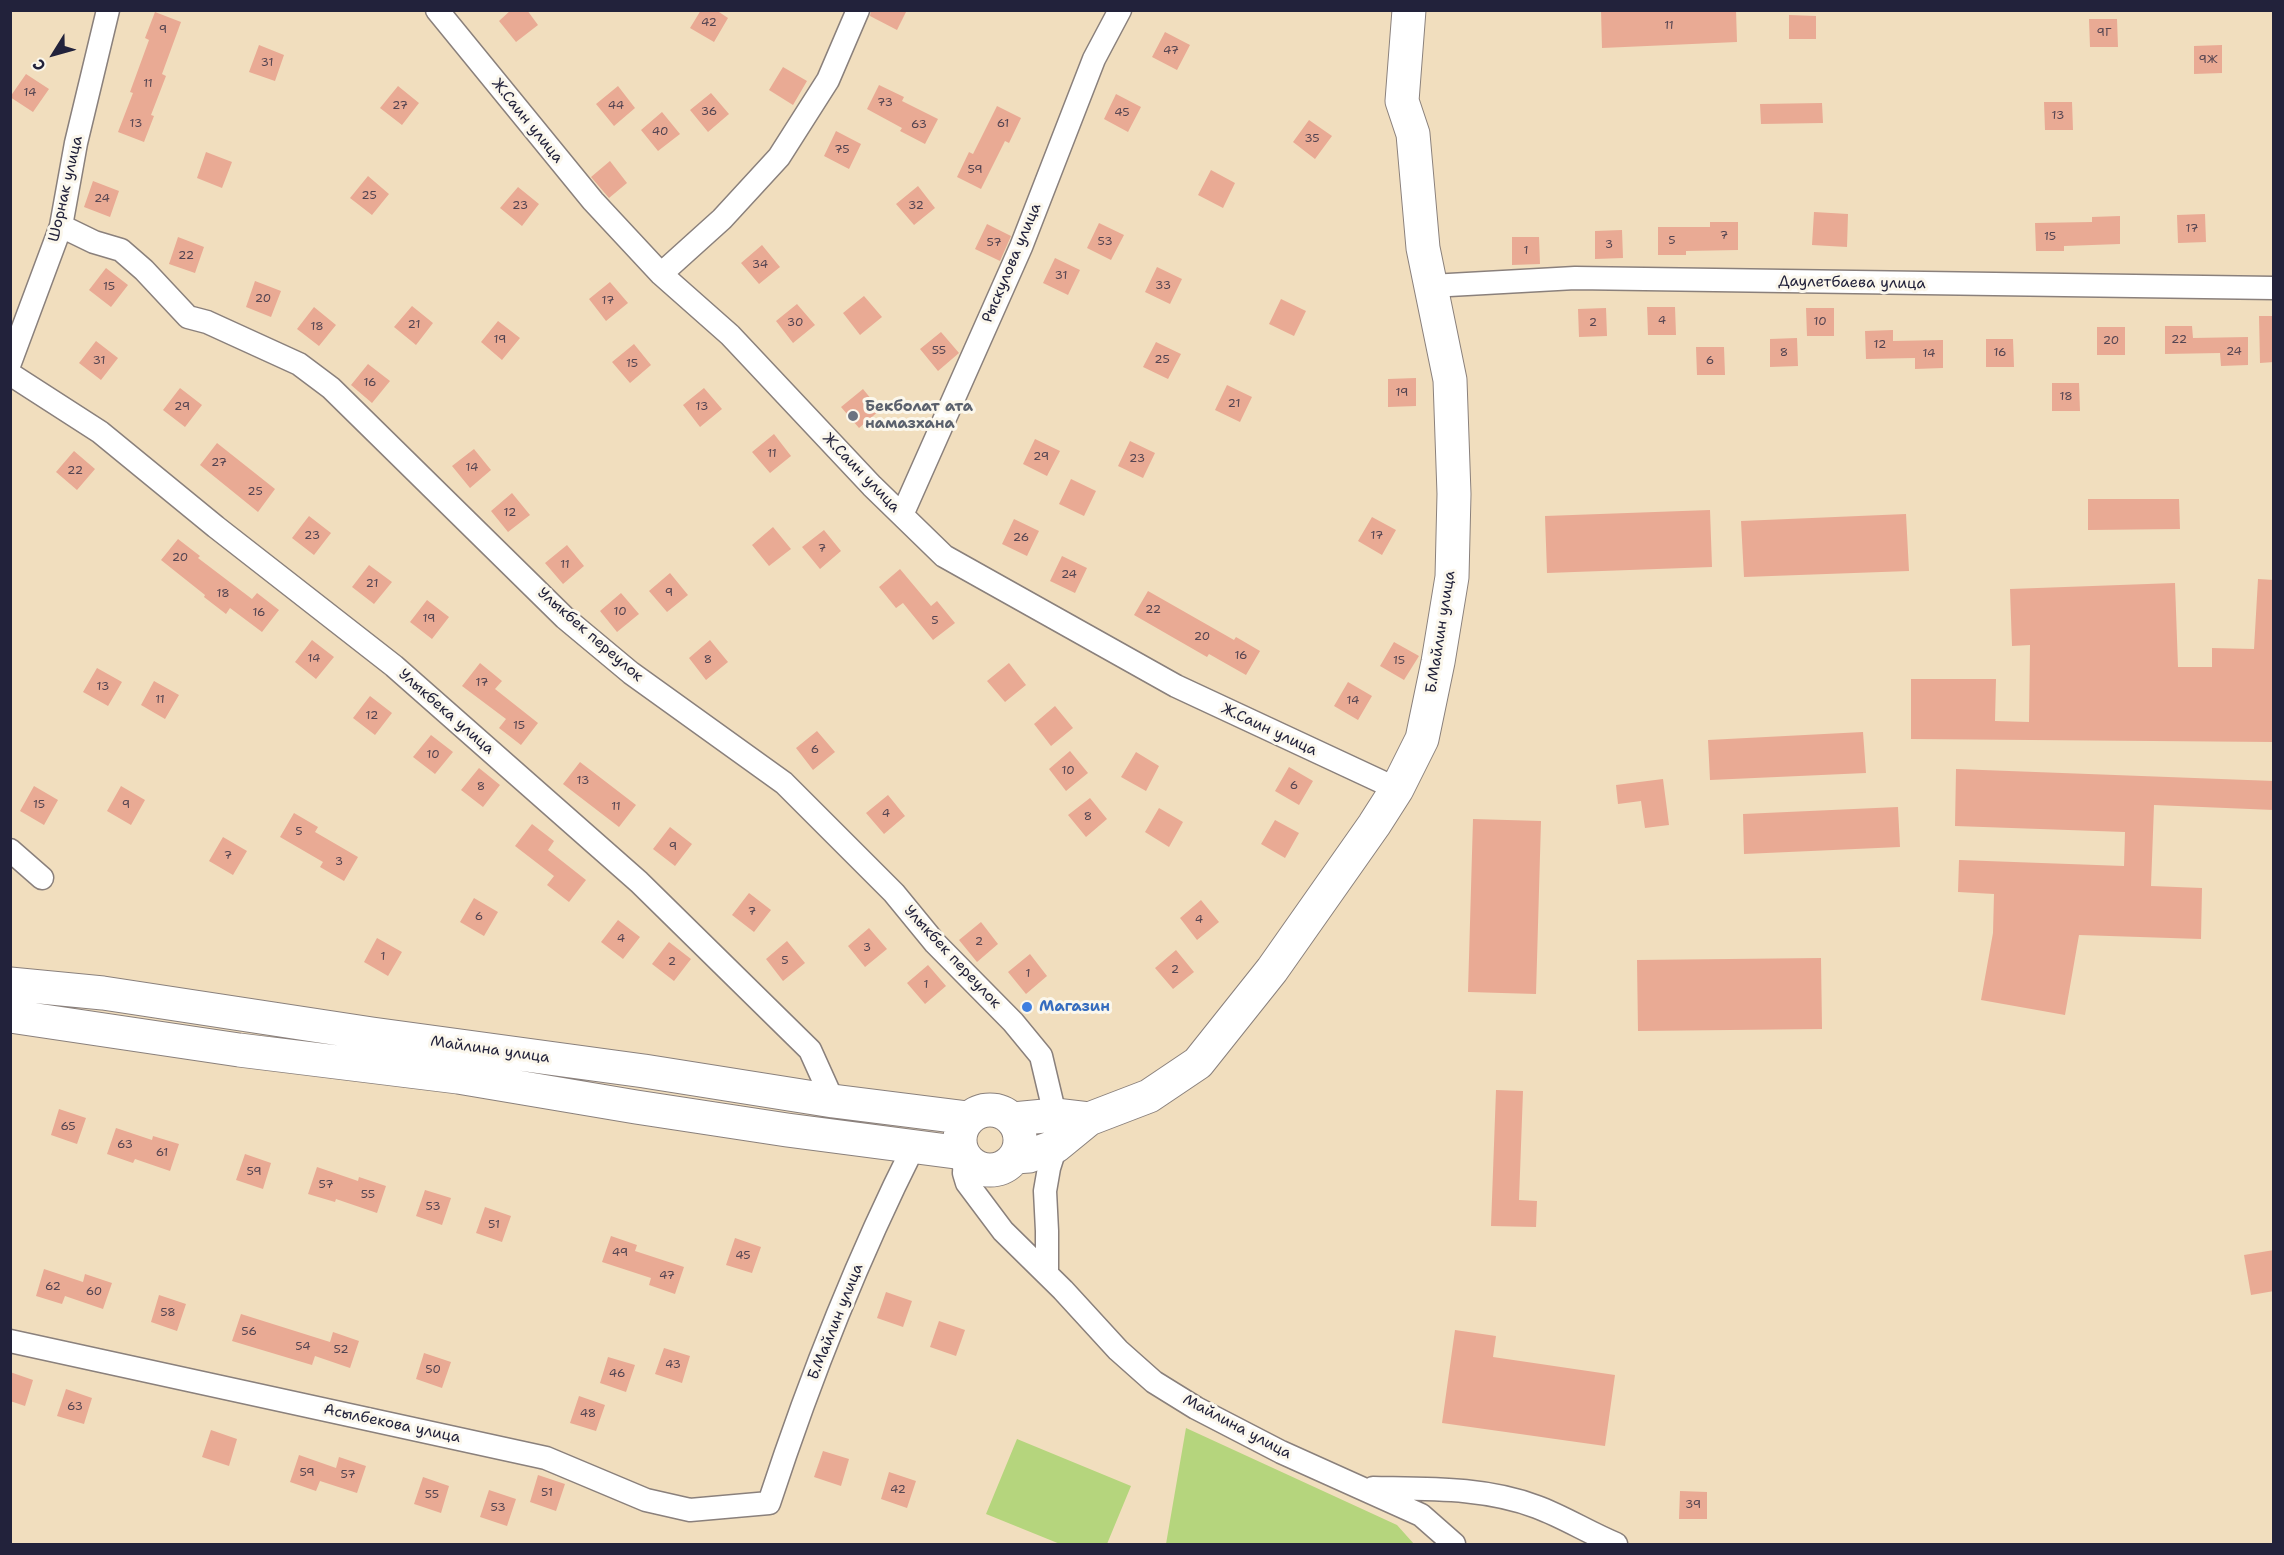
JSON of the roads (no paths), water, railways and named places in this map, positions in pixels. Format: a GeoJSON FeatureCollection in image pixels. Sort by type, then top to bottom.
{"type":"FeatureCollection","features":[{"type":"Feature","properties":{"kind":"street","name":"Шорнак улица"},"geometry":{"type":"LineString","coordinates":[[10,363],[61,226],[76,143],[108,10]]}},
{"type":"Feature","properties":{"kind":"street","name":"Ж.Саин улица"},"geometry":{"type":"LineString","coordinates":[[437,10],[592,201],[662,274],[730,335],[944,556],[1176,686],[1397,789]]}},
{"type":"Feature","properties":{"kind":"street"},"geometry":{"type":"LineString","coordinates":[[662,274],[722,219],[779,157],[828,80],[858,10]]}},
{"type":"Feature","properties":{"kind":"street","name":"Рыскулова улица"},"geometry":{"type":"LineString","coordinates":[[902,515],[1021,247],[1094,59],[1120,10]]}},
{"type":"Feature","properties":{"kind":"street","name":"Б.Майлин улица"},"geometry":{"type":"LineString","coordinates":[[1015,1157],[1029,1156],[1055,1130],[1149,1096],[1198,1063],[1272,970],[1374,825],[1397,789],[1422,740],[1452,577],[1454,494],[1450,380],[1423,248],[1413,134],[1402,101],[1409,10]]}},
{"type":"Feature","properties":{"kind":"street","name":"Улыкбек переулок"},"geometry":{"type":"LineString","coordinates":[[61,226],[94,242],[122,250],[188,317],[207,322],[299,364],[331,388],[565,618],[631,673],[784,783],[894,893],[935,943],[1013,1022],[1041,1056],[1055,1130]]}},
{"type":"Feature","properties":{"kind":"street","name":"Даулетбаева улица"},"geometry":{"type":"LineString","coordinates":[[1431,286],[1575,278],[2274,288]]}},
{"type":"Feature","properties":{"kind":"street","name":"Улыкбека улица"},"geometry":{"type":"LineString","coordinates":[[10,374],[100,432],[216,527],[394,666],[604,851],[639,882],[810,1050],[833,1101]]}},
{"type":"Feature","properties":{"kind":"street"},"geometry":{"type":"LineString","coordinates":[[10,850],[42,878]]}},
{"type":"Feature","properties":{"kind":"street","name":"Майлина улица"},"geometry":{"type":"LineString","coordinates":[[10,984],[103,993],[372,1034],[644,1071],[833,1101],[968,1118]]}},
{"type":"Feature","properties":{"kind":"street","name":"Майлина улица"},"geometry":{"type":"LineString","coordinates":[[10,1016],[239,1050],[458,1077],[636,1107],[914,1146],[964,1155],[972,1164],[983,1169],[995,1170],[1006,1165],[1015,1157]]}},
{"type":"Feature","properties":{"kind":"street","name":"Майлина улица"},"geometry":{"type":"LineString","coordinates":[[1013,1119],[1003,1112],[991,1109],[968,1118],[962,1129],[960,1142],[967,1183],[1004,1231],[1047,1273],[1118,1350],[1154,1382],[1196,1408],[1281,1452],[1421,1515],[1454,1545]]}},
{"type":"Feature","properties":{"kind":"street"},"geometry":{"type":"LineString","coordinates":[[1013,1119],[1055,1130],[1045,1191],[1047,1273]]}},
{"type":"Feature","properties":{"kind":"street"},"geometry":{"type":"LineString","coordinates":[[1013,1119],[1019,1131],[1020,1145],[1015,1157]]}},
{"type":"Feature","properties":{"kind":"street","name":"Б.Майлин улица"},"geometry":{"type":"LineString","coordinates":[[769,1503],[798,1413],[878,1217],[914,1146]]}},
{"type":"Feature","properties":{"kind":"street","name":"Асылбекова улица"},"geometry":{"type":"LineString","coordinates":[[10,1341],[546,1458],[646,1500],[679,1508],[690,1510],[769,1503]]}},
{"type":"Feature","properties":{"kind":"street"},"geometry":{"type":"LineString","coordinates":[[1365,1488],[1450,1489],[1514,1500],[1538,1507],[1616,1545]]}},
{"type":"Feature","properties":{"kind":"place","name":"Бекболат ата намазхана"},"geometry":{"type":"Point","coordinates":[853,416]}},
{"type":"Feature","properties":{"kind":"place","name":"Магазин"},"geometry":{"type":"Point","coordinates":[1027,1007]}}]}
